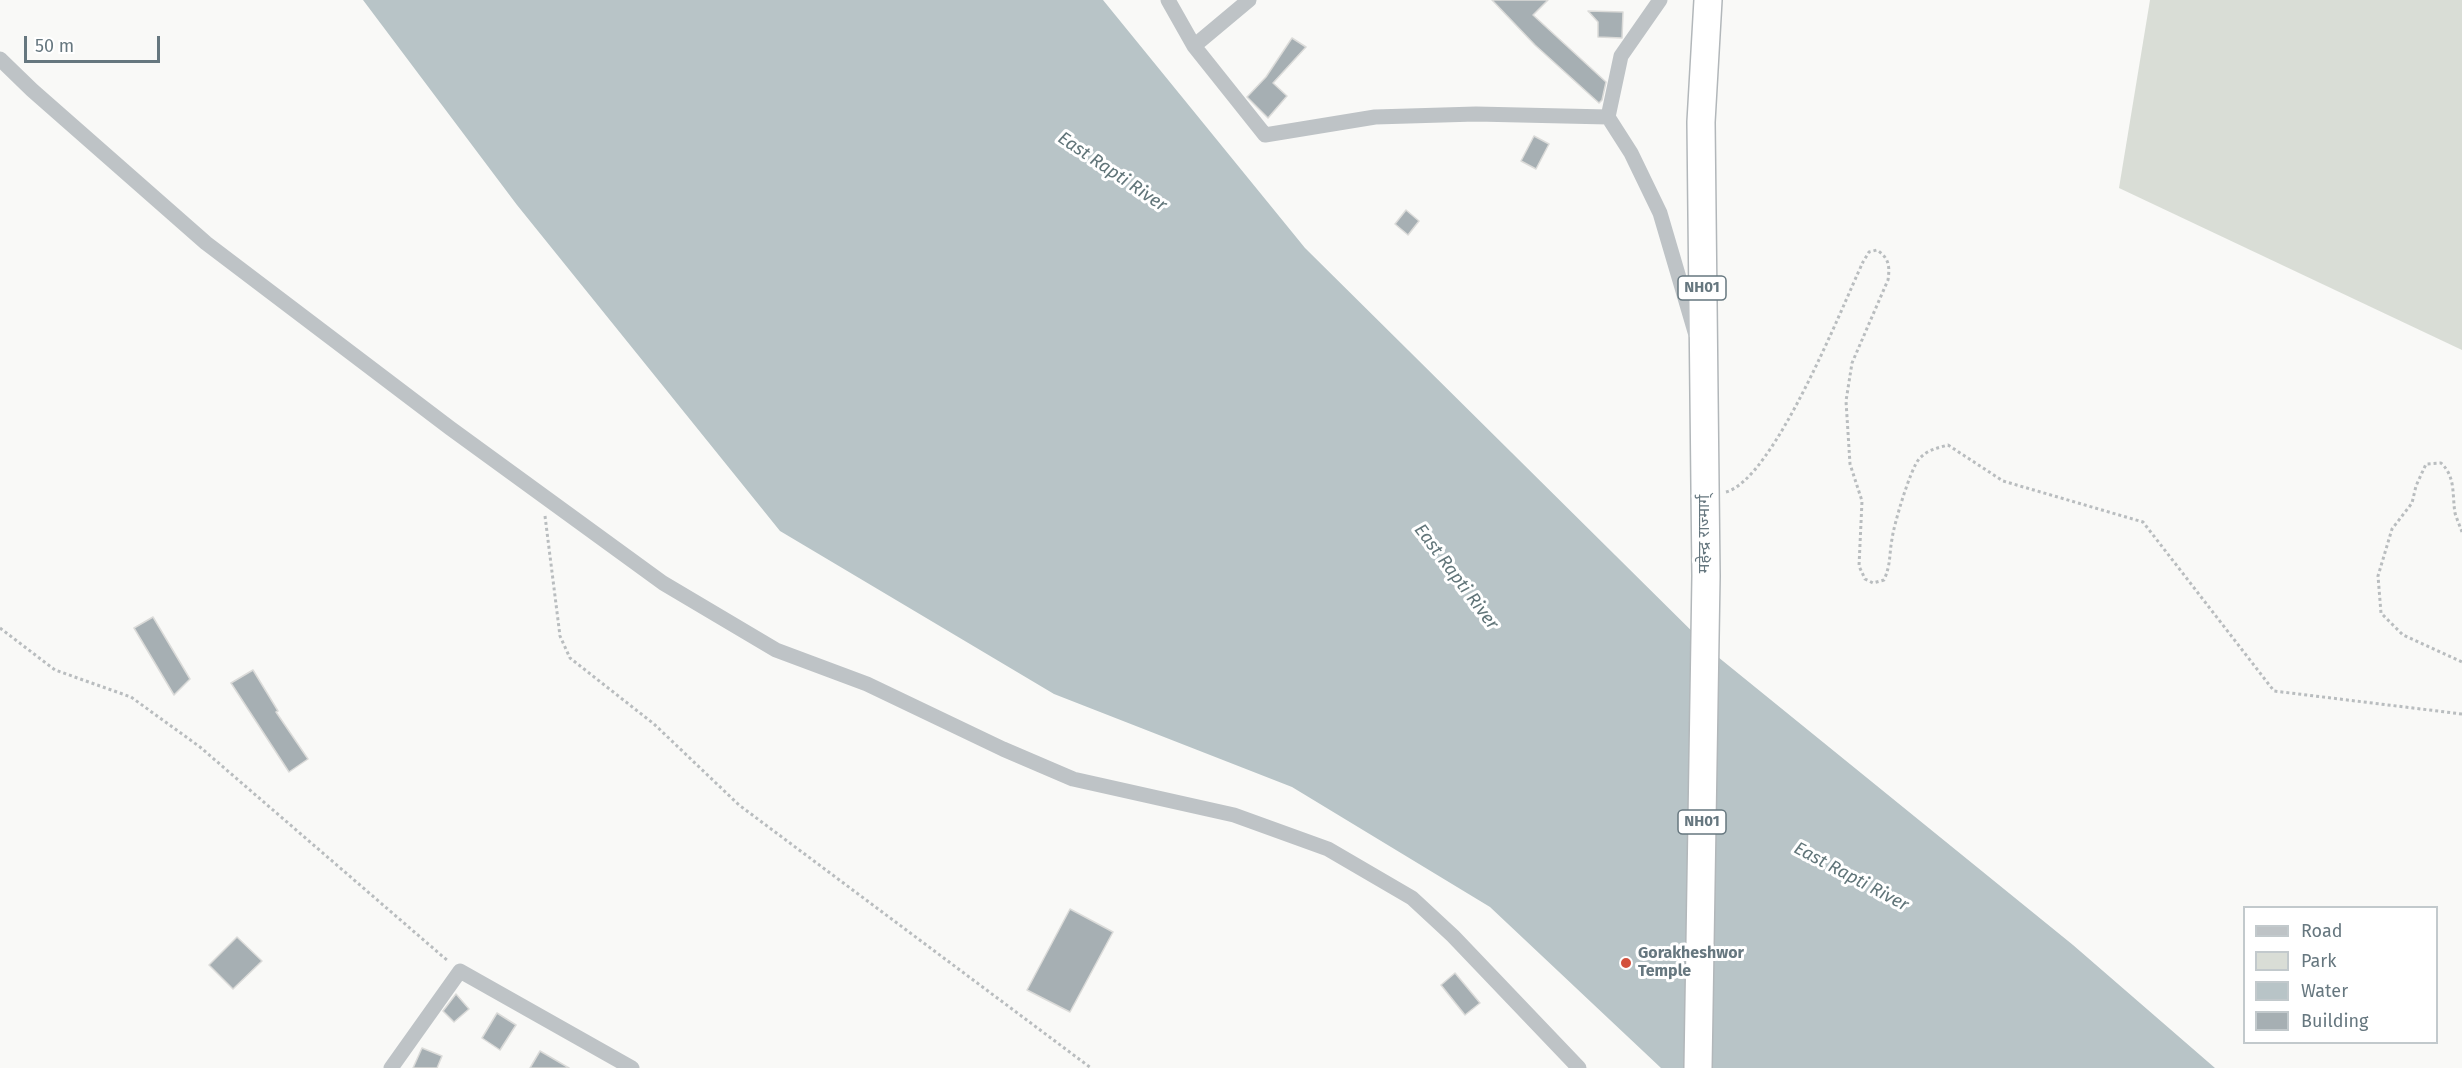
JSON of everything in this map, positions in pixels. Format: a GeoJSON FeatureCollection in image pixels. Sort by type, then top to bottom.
{"type":"FeatureCollection","features":[{"type":"Feature","properties":{"kind":"highway","name":"महेन्द्र राज्मार्ग्"},"geometry":{"type":"LineString","coordinates":[[1698,1068],[1706,576],[1701,122],[1708,0]]}},
{"type":"Feature","properties":{"kind":"street"},"geometry":{"type":"LineString","coordinates":[[1168,0],[1194,46],[1264,135],[1374,117],[1476,114],[1608,117]]}},
{"type":"Feature","properties":{"kind":"street"},"geometry":{"type":"LineString","coordinates":[[1194,46],[1250,0]]}},
{"type":"Feature","properties":{"kind":"street"},"geometry":{"type":"LineString","coordinates":[[1660,0],[1622,56],[1608,117],[1631,153],[1660,213],[1702,356]]}},
{"type":"Feature","properties":{"kind":"street"},"geometry":{"type":"LineString","coordinates":[[0,58],[32,90],[206,243],[450,428],[663,583],[776,650],[867,684],[1003,749],[1073,779],[1234,815],[1328,849],[1412,898],[1453,936],[1579,1068]]}},
{"type":"Feature","properties":{"kind":"street"},"geometry":{"type":"LineString","coordinates":[[391,1068],[460,971],[632,1068]]}},
{"type":"Feature","properties":{"kind":"path"},"geometry":{"type":"LineString","coordinates":[[1706,498],[1733,490],[1756,469],[1792,414],[1863,262],[1869,252],[1877,249],[1887,257],[1890,269],[1888,280],[1852,363],[1846,401],[1850,464],[1862,501],[1859,566],[1865,579],[1873,583],[1884,580],[1891,565],[1892,539],[1918,460],[1930,450],[1948,445],[2003,481],[2143,522],[2274,691],[2462,714]]}},
{"type":"Feature","properties":{"kind":"path"},"geometry":{"type":"LineString","coordinates":[[2462,532],[2456,514],[2449,470],[2441,463],[2426,464],[2416,486],[2412,504],[2392,529],[2378,576],[2381,613],[2403,635],[2462,662]]}},
{"type":"Feature","properties":{"kind":"path"},"geometry":{"type":"LineString","coordinates":[[542,494],[560,636],[570,658],[654,724],[740,805],[1091,1068]]}},
{"type":"Feature","properties":{"kind":"path"},"geometry":{"type":"LineString","coordinates":[[0,628],[55,670],[131,697],[200,747],[460,971]]}},
{"type":"Feature","properties":{"kind":"green space"},"geometry":{"type":"Polygon","coordinates":[[[2150,0],[2462,0],[2462,350],[2119,188],[2150,0]]]}},
{"type":"Feature","properties":{"kind":"water","name":"East Rapti River"},"geometry":{"type":"Polygon","coordinates":[[[363,0],[1103,0],[1305,248],[1718,657],[2073,945],[2215,1068],[1661,1068],[1490,907],[1292,787],[1054,694],[780,531],[517,205],[363,0]]]}},
{"type":"Feature","properties":{"kind":"building"},"geometry":{"type":"Polygon","coordinates":[[[1492,0],[1548,0],[1533,15],[1606,82],[1602,100],[1599,103],[1535,45],[1492,0]]]}},
{"type":"Feature","properties":{"kind":"building"},"geometry":{"type":"Polygon","coordinates":[[[1588,11],[1623,12],[1622,38],[1598,37],[1598,22],[1588,11]]]}},
{"type":"Feature","properties":{"kind":"building"},"geometry":{"type":"Polygon","coordinates":[[[1292,38],[1306,47],[1273,83],[1287,96],[1268,118],[1247,97],[1266,77],[1292,38]]]}},
{"type":"Feature","properties":{"kind":"building"},"geometry":{"type":"Polygon","coordinates":[[[1534,136],[1549,144],[1536,169],[1521,161],[1534,136]]]}},
{"type":"Feature","properties":{"kind":"building"},"geometry":{"type":"Polygon","coordinates":[[[1406,210],[1419,221],[1408,235],[1395,224],[1406,210]]]}},
{"type":"Feature","properties":{"kind":"building"},"geometry":{"type":"Polygon","coordinates":[[[153,617],[190,679],[174,695],[134,628],[153,617]]]}},
{"type":"Feature","properties":{"kind":"building"},"geometry":{"type":"Polygon","coordinates":[[[253,670],[278,711],[276,712],[308,759],[289,772],[231,683],[253,670]]]}},
{"type":"Feature","properties":{"kind":"building"},"geometry":{"type":"Polygon","coordinates":[[[1070,909],[1113,932],[1070,1012],[1027,990],[1070,909]]]}},
{"type":"Feature","properties":{"kind":"building"},"geometry":{"type":"Polygon","coordinates":[[[237,937],[262,961],[233,989],[209,965],[237,937]]]}},
{"type":"Feature","properties":{"kind":"building"},"geometry":{"type":"Polygon","coordinates":[[[1455,973],[1480,1003],[1465,1015],[1441,985],[1455,973]]]}},
{"type":"Feature","properties":{"kind":"building"},"geometry":{"type":"Polygon","coordinates":[[[456,994],[469,1009],[454,1022],[443,1011],[456,994]]]}},
{"type":"Feature","properties":{"kind":"building"},"geometry":{"type":"Polygon","coordinates":[[[497,1013],[516,1025],[500,1050],[482,1038],[497,1013]]]}},
{"type":"Feature","properties":{"kind":"building"},"geometry":{"type":"Polygon","coordinates":[[[422,1048],[442,1056],[437,1068],[413,1068],[422,1048]]]}},
{"type":"Feature","properties":{"kind":"building"},"geometry":{"type":"Polygon","coordinates":[[[540,1051],[569,1068],[530,1068],[540,1051]]]}},
{"type":"Feature","properties":{"kind":"place","name":"Gorakheshwor Temple"},"geometry":{"type":"Point","coordinates":[1626,963]}}]}
